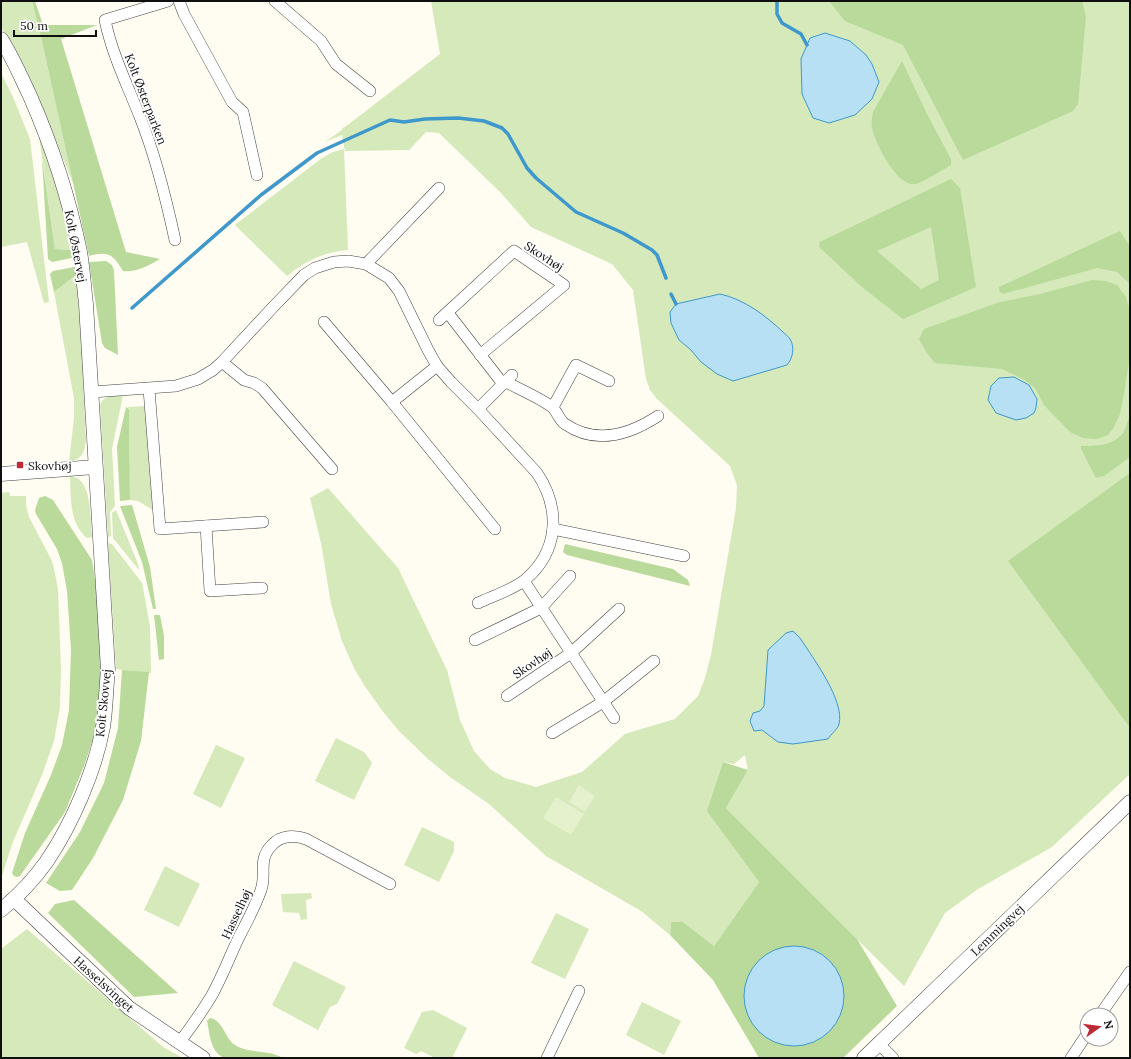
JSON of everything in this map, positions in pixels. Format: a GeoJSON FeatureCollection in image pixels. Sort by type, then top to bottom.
{"type":"FeatureCollection","features":[{"type":"Feature","properties":{"kind":"street","name":"Kolt Østerparken"},"geometry":{"type":"LineString","coordinates":[[168,1],[157,3],[105,20],[110,41],[154,153],[166,196],[175,240]]}},
{"type":"Feature","properties":{"kind":"street"},"geometry":{"type":"LineString","coordinates":[[179,1],[184,14],[232,102],[243,112],[257,175]]}},
{"type":"Feature","properties":{"kind":"street"},"geometry":{"type":"LineString","coordinates":[[275,1],[321,41],[336,64],[370,91]]}},
{"type":"Feature","properties":{"kind":"street","name":"Kolt Østervej"},"geometry":{"type":"LineString","coordinates":[[1,39],[44,128],[60,176],[80,254],[86,304],[95,467]]}},
{"type":"Feature","properties":{"kind":"street"},"geometry":{"type":"LineString","coordinates":[[366,264],[440,188]]}},
{"type":"Feature","properties":{"kind":"street","name":"Skovhøj"},"geometry":{"type":"LineString","coordinates":[[439,320],[514,252],[564,285],[480,355]]}},
{"type":"Feature","properties":{"kind":"street"},"geometry":{"type":"LineString","coordinates":[[92,392],[176,386],[198,379],[213,370],[222,362],[293,285],[315,268],[334,262],[348,261],[366,264],[389,278],[399,290],[437,366],[537,473],[545,484],[553,512],[553,529],[550,544],[543,560],[524,581],[478,603]]}},
{"type":"Feature","properties":{"kind":"street"},"geometry":{"type":"LineString","coordinates":[[448,313],[480,355],[507,380],[553,407],[564,423],[586,434],[602,436],[623,433],[644,425],[658,416]]}},
{"type":"Feature","properties":{"kind":"street"},"geometry":{"type":"LineString","coordinates":[[324,322],[392,402],[495,529]]}},
{"type":"Feature","properties":{"kind":"street"},"geometry":{"type":"LineString","coordinates":[[222,362],[244,380],[254,383],[262,388],[332,469]]}},
{"type":"Feature","properties":{"kind":"street"},"geometry":{"type":"LineString","coordinates":[[553,407],[576,365],[609,381]]}},
{"type":"Feature","properties":{"kind":"street"},"geometry":{"type":"LineString","coordinates":[[392,402],[437,366]]}},
{"type":"Feature","properties":{"kind":"street"},"geometry":{"type":"LineString","coordinates":[[478,409],[507,380]]}},
{"type":"Feature","properties":{"kind":"street"},"geometry":{"type":"LineString","coordinates":[[149,388],[160,529],[263,522]]}},
{"type":"Feature","properties":{"kind":"street"},"geometry":{"type":"LineString","coordinates":[[1,474],[95,467]]}},
{"type":"Feature","properties":{"kind":"street","name":"Kolt Skovvej"},"geometry":{"type":"LineString","coordinates":[[1,910],[14,899],[46,862],[73,814],[91,771],[103,727],[108,670],[95,467]]}},
{"type":"Feature","properties":{"kind":"street"},"geometry":{"type":"LineString","coordinates":[[206,526],[210,591],[262,588]]}},
{"type":"Feature","properties":{"kind":"street"},"geometry":{"type":"LineString","coordinates":[[553,529],[684,556]]}},
{"type":"Feature","properties":{"kind":"street"},"geometry":{"type":"LineString","coordinates":[[475,640],[541,608],[570,576]]}},
{"type":"Feature","properties":{"kind":"street","name":"Skovhøj"},"geometry":{"type":"LineString","coordinates":[[524,581],[614,718]]}},
{"type":"Feature","properties":{"kind":"street","name":"Skovhøj"},"geometry":{"type":"LineString","coordinates":[[507,696],[571,653],[619,609]]}},
{"type":"Feature","properties":{"kind":"street"},"geometry":{"type":"LineString","coordinates":[[552,733],[603,702],[654,661]]}},
{"type":"Feature","properties":{"kind":"street","name":"Lemmingvej"},"geometry":{"type":"LineString","coordinates":[[864,1058],[1130,802]]}},
{"type":"Feature","properties":{"kind":"street","name":"Hasselhøj"},"geometry":{"type":"LineString","coordinates":[[180,1043],[212,994],[250,917],[262,889],[264,875],[263,863],[266,854],[273,844],[285,837],[295,835],[306,839],[390,884]]}},
{"type":"Feature","properties":{"kind":"street","name":"Hasselsvinget"},"geometry":{"type":"LineString","coordinates":[[14,899],[130,1008],[203,1058]]}},
{"type":"Feature","properties":{"kind":"street"},"geometry":{"type":"LineString","coordinates":[[1106,1007],[1130,972]]}},
{"type":"Feature","properties":{"kind":"street"},"geometry":{"type":"LineString","coordinates":[[547,1058],[579,991]]}},
{"type":"Feature","properties":{"kind":"street"},"geometry":{"type":"LineString","coordinates":[[879,1044],[894,1058]]}},
{"type":"Feature","properties":{"kind":"street"},"geometry":{"type":"LineString","coordinates":[[1071,1058],[1079,1046]]}},
{"type":"Feature","properties":{"kind":"green space"},"geometry":{"type":"Polygon","coordinates":[[[1,1],[32,1],[73,183],[47,119],[20,60],[1,27],[1,1]]]}},
{"type":"Feature","properties":{"kind":"green space"},"geometry":{"type":"Polygon","coordinates":[[[32,1],[35,1],[43,25],[97,25],[61,39],[126,252],[160,259],[152,264],[132,271],[123,271],[113,257],[109,255],[101,254],[89,256],[32,1]]]}},
{"type":"Feature","properties":{"kind":"green space"},"geometry":{"type":"Polygon","coordinates":[[[431,1],[1130,1],[1130,774],[1052,847],[978,889],[945,913],[904,986],[726,808],[748,770],[745,755],[734,764],[723,762],[708,811],[759,882],[714,946],[683,922],[671,922],[670,935],[641,911],[546,856],[489,804],[450,777],[428,759],[399,731],[364,685],[354,668],[342,641],[331,604],[321,543],[310,498],[328,488],[398,568],[447,670],[460,720],[474,751],[490,769],[505,778],[536,787],[582,772],[625,734],[675,719],[698,696],[705,678],[711,655],[736,508],[737,485],[730,466],[656,398],[650,390],[646,379],[633,290],[612,264],[531,227],[501,193],[439,133],[426,132],[409,150],[345,151],[342,135],[325,142],[440,54],[431,1]],[[801,59],[802,94],[813,118],[801,59]]]}},
{"type":"Feature","properties":{"kind":"green space"},"geometry":{"type":"Polygon","coordinates":[[[829,1],[1082,1],[1086,17],[1078,104],[1073,111],[963,160],[903,45],[845,21],[829,1]]]}},
{"type":"Feature","properties":{"kind":"green space"},"geometry":{"type":"Polygon","coordinates":[[[902,61],[927,114],[951,159],[951,165],[928,179],[915,184],[908,183],[901,179],[894,172],[877,144],[872,126],[873,112],[902,61]]]}},
{"type":"Feature","properties":{"kind":"green space"},"geometry":{"type":"Polygon","coordinates":[[[1,73],[13,97],[30,139],[49,302],[44,303],[27,242],[1,247],[1,73]]]}},
{"type":"Feature","properties":{"kind":"green space"},"geometry":{"type":"Polygon","coordinates":[[[38,129],[61,198],[71,250],[55,249],[38,129]]]}},
{"type":"Feature","properties":{"kind":"green space"},"geometry":{"type":"Polygon","coordinates":[[[344,149],[348,250],[315,258],[287,276],[235,225],[322,158],[333,152],[344,149]]]}},
{"type":"Feature","properties":{"kind":"green space"},"geometry":{"type":"Polygon","coordinates":[[[42,159],[55,249],[71,250],[72,258],[52,262],[48,259],[42,159]]]}},
{"type":"Feature","properties":{"kind":"green space"},"geometry":{"type":"Polygon","coordinates":[[[951,179],[960,188],[976,287],[903,319],[862,287],[819,247],[820,242],[951,179]],[[931,227],[877,251],[921,289],[939,280],[931,227]]]}},
{"type":"Feature","properties":{"kind":"green space"},"geometry":{"type":"Polygon","coordinates":[[[1120,231],[1130,247],[1130,284],[1117,272],[1097,268],[1003,294],[999,291],[999,287],[1120,231]]]}},
{"type":"Feature","properties":{"kind":"green space"},"geometry":{"type":"Polygon","coordinates":[[[106,261],[112,265],[114,271],[118,355],[105,348],[102,343],[89,262],[106,261]]]}},
{"type":"Feature","properties":{"kind":"green space"},"geometry":{"type":"Polygon","coordinates":[[[74,267],[76,275],[54,292],[50,274],[53,271],[74,267]]]}},
{"type":"Feature","properties":{"kind":"green space"},"geometry":{"type":"Polygon","coordinates":[[[76,275],[81,332],[86,441],[82,455],[69,462],[74,418],[74,398],[54,292],[76,275]]]}},
{"type":"Feature","properties":{"kind":"green space"},"geometry":{"type":"Polygon","coordinates":[[[1092,280],[1106,281],[1117,285],[1126,297],[1130,311],[1130,358],[1124,394],[1120,414],[1114,427],[1108,435],[1096,439],[1083,438],[1070,432],[1044,405],[1035,388],[1023,379],[1002,369],[935,363],[919,339],[924,329],[1000,302],[1040,294],[1092,280]]]}},
{"type":"Feature","properties":{"kind":"green space"},"geometry":{"type":"Polygon","coordinates":[[[123,395],[112,449],[115,506],[110,512],[111,536],[109,537],[100,405],[106,398],[123,395]]]}},
{"type":"Feature","properties":{"kind":"green space"},"geometry":{"type":"Polygon","coordinates":[[[147,406],[153,510],[138,501],[130,500],[128,407],[147,406]]]}},
{"type":"Feature","properties":{"kind":"green space"},"geometry":{"type":"Polygon","coordinates":[[[126,407],[129,409],[130,500],[120,501],[117,447],[126,407]]]}},
{"type":"Feature","properties":{"kind":"green space"},"geometry":{"type":"Polygon","coordinates":[[[1130,415],[1130,457],[1104,476],[1096,478],[1081,449],[1081,446],[1098,445],[1114,441],[1123,433],[1130,415]]]}},
{"type":"Feature","properties":{"kind":"green space"},"geometry":{"type":"Polygon","coordinates":[[[1130,473],[1130,728],[1008,561],[1130,473]]]}},
{"type":"Feature","properties":{"kind":"green space"},"geometry":{"type":"Polygon","coordinates":[[[70,476],[77,478],[87,491],[92,537],[87,538],[81,532],[74,518],[71,501],[70,476]]]}},
{"type":"Feature","properties":{"kind":"green space"},"geometry":{"type":"Polygon","coordinates":[[[9,492],[10,496],[26,496],[26,505],[29,517],[52,561],[58,589],[61,669],[60,707],[54,741],[42,775],[12,844],[1,879],[1,493],[9,492]]]}},
{"type":"Feature","properties":{"kind":"green space"},"geometry":{"type":"Polygon","coordinates":[[[45,496],[53,500],[92,560],[99,606],[101,663],[100,698],[96,730],[84,766],[65,812],[20,876],[17,877],[12,873],[25,833],[51,775],[62,745],[69,710],[71,650],[67,591],[62,563],[57,549],[35,510],[39,498],[45,496]]]}},
{"type":"Feature","properties":{"kind":"green space"},"geometry":{"type":"Polygon","coordinates":[[[132,505],[150,567],[156,609],[153,609],[142,562],[120,506],[132,505]]]}},
{"type":"Feature","properties":{"kind":"green space"},"geometry":{"type":"Polygon","coordinates":[[[116,510],[138,564],[139,570],[113,538],[112,513],[116,510]]]}},
{"type":"Feature","properties":{"kind":"green space"},"geometry":{"type":"Polygon","coordinates":[[[108,543],[112,544],[142,583],[150,626],[151,673],[116,669],[108,543]]]}},
{"type":"Feature","properties":{"kind":"green space"},"geometry":{"type":"Polygon","coordinates":[[[565,544],[673,569],[688,580],[690,586],[567,555],[563,552],[565,544]]]}},
{"type":"Feature","properties":{"kind":"green space"},"geometry":{"type":"Polygon","coordinates":[[[154,615],[160,615],[164,636],[164,659],[159,660],[154,615]]]}},
{"type":"Feature","properties":{"kind":"green space"},"geometry":{"type":"Polygon","coordinates":[[[122,670],[149,672],[141,741],[123,800],[93,858],[72,890],[60,891],[46,883],[80,832],[104,783],[118,728],[122,670]]]}},
{"type":"Feature","properties":{"kind":"green space"},"geometry":{"type":"Polygon","coordinates":[[[336,738],[364,752],[372,763],[354,800],[315,781],[336,738]]]}},
{"type":"Feature","properties":{"kind":"green space"},"geometry":{"type":"Polygon","coordinates":[[[216,745],[245,758],[221,808],[193,794],[216,745]]]}},
{"type":"Feature","properties":{"kind":"green space"},"geometry":{"type":"Polygon","coordinates":[[[723,762],[748,770],[726,808],[857,939],[897,1006],[843,1058],[759,1058],[713,980],[670,935],[671,922],[683,922],[714,946],[759,882],[707,811],[723,762]]]}},
{"type":"Feature","properties":{"kind":"green space"},"geometry":{"type":"Polygon","coordinates":[[[579,785],[595,796],[585,812],[569,802],[579,785]]]}},
{"type":"Feature","properties":{"kind":"green space"},"geometry":{"type":"Polygon","coordinates":[[[556,797],[584,814],[571,835],[543,818],[556,797]]]}},
{"type":"Feature","properties":{"kind":"green space"},"geometry":{"type":"Polygon","coordinates":[[[422,827],[454,842],[454,851],[439,882],[404,865],[422,827]]]}},
{"type":"Feature","properties":{"kind":"green space"},"geometry":{"type":"Polygon","coordinates":[[[165,866],[200,884],[179,927],[144,910],[165,866]]]}},
{"type":"Feature","properties":{"kind":"green space"},"geometry":{"type":"Polygon","coordinates":[[[311,893],[312,898],[306,900],[307,919],[301,920],[299,913],[283,912],[281,894],[311,893]]]}},
{"type":"Feature","properties":{"kind":"green space"},"geometry":{"type":"Polygon","coordinates":[[[74,900],[178,993],[134,997],[48,913],[55,904],[74,900]]]}},
{"type":"Feature","properties":{"kind":"green space"},"geometry":{"type":"Polygon","coordinates":[[[556,913],[589,929],[565,979],[531,963],[556,913]]]}},
{"type":"Feature","properties":{"kind":"green space"},"geometry":{"type":"Polygon","coordinates":[[[27,929],[163,1047],[183,1058],[1,1058],[1,949],[27,929]]]}},
{"type":"Feature","properties":{"kind":"green space"},"geometry":{"type":"Polygon","coordinates":[[[294,961],[346,987],[337,1004],[330,1007],[318,1030],[272,1005],[294,961]]]}},
{"type":"Feature","properties":{"kind":"green space"},"geometry":{"type":"Polygon","coordinates":[[[642,1002],[681,1021],[664,1055],[626,1035],[642,1002]]]}},
{"type":"Feature","properties":{"kind":"green space"},"geometry":{"type":"Polygon","coordinates":[[[433,1010],[467,1028],[452,1058],[435,1058],[421,1051],[416,1054],[404,1048],[422,1012],[433,1010]]]}},
{"type":"Feature","properties":{"kind":"green space"},"geometry":{"type":"Polygon","coordinates":[[[210,1018],[218,1022],[229,1039],[240,1048],[271,1053],[283,1058],[224,1058],[219,1055],[211,1042],[207,1021],[210,1018]]]}},
{"type":"Feature","properties":{"kind":"water"},"geometry":{"type":"Polygon","coordinates":[[[825,33],[850,41],[866,55],[872,64],[879,82],[872,99],[855,115],[829,123],[813,118],[802,94],[801,59],[810,38],[825,33]]]}},
{"type":"Feature","properties":{"kind":"water"},"geometry":{"type":"Polygon","coordinates":[[[720,294],[729,296],[746,304],[769,320],[789,337],[792,342],[793,352],[787,365],[733,381],[717,374],[701,362],[691,350],[679,340],[671,323],[670,312],[676,304],[720,294]]]}},
{"type":"Feature","properties":{"kind":"water"},"geometry":{"type":"Polygon","coordinates":[[[1014,377],[1029,385],[1037,399],[1034,413],[1026,418],[1016,420],[996,413],[988,400],[991,386],[999,378],[1014,377]]]}},
{"type":"Feature","properties":{"kind":"water"},"geometry":{"type":"Polygon","coordinates":[[[793,631],[800,638],[820,668],[833,692],[837,704],[840,715],[839,724],[828,739],[793,744],[778,742],[762,730],[754,731],[750,721],[753,713],[760,711],[764,706],[768,650],[786,633],[793,631]]]}},
{"type":"Feature","properties":{"kind":"water"},"geometry":{"type":"Polygon","coordinates":[[[794,946],[813,950],[830,960],[840,977],[844,996],[840,1015],[830,1032],[813,1042],[794,1046],[775,1042],[758,1032],[748,1015],[744,996],[748,977],[758,960],[775,950],[794,946]]]}},
{"type":"Feature","properties":{"kind":"waterway"},"geometry":{"type":"LineString","coordinates":[[777,1],[777,14],[782,23],[801,34],[807,45]]}},
{"type":"Feature","properties":{"kind":"waterway"},"geometry":{"type":"LineString","coordinates":[[132,308],[261,195],[317,153],[390,120],[404,122],[425,119],[458,118],[484,121],[502,128],[508,134],[527,168],[536,178],[576,212],[623,233],[652,250],[657,255],[666,278]]}},
{"type":"Feature","properties":{"kind":"waterway"},"geometry":{"type":"LineString","coordinates":[[671,294],[676,304]]}},
{"type":"Feature","properties":{"kind":"place","name":"Skovhøj"},"geometry":{"type":"Point","coordinates":[20,465]}}]}
